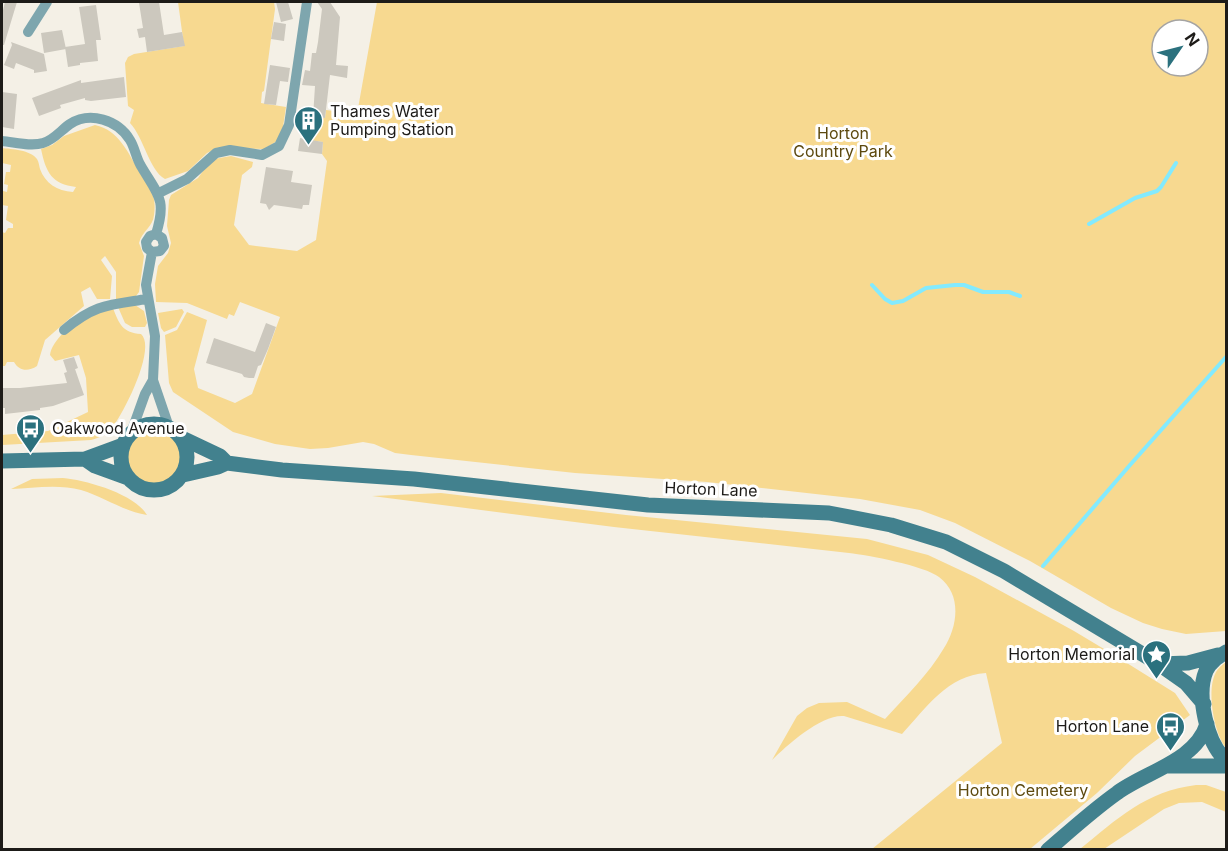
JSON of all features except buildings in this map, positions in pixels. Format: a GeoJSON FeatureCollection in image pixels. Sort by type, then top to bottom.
{"type":"FeatureCollection","features":[{"type":"Feature","properties":{"kind":"street"},"geometry":{"type":"LineString","coordinates":[[28,32],[47,2]]}},
{"type":"Feature","properties":{"kind":"street"},"geometry":{"type":"LineString","coordinates":[[159,193],[187,179],[216,153],[234,150],[262,155],[279,146],[289,125],[307,2]]}},
{"type":"Feature","properties":{"kind":"street"},"geometry":{"type":"LineString","coordinates":[[2,141],[39,144],[76,121],[93,118],[105,120],[120,128],[129,138],[140,163],[159,193],[161,212],[156,234],[150,236],[146,242],[148,250],[152,252],[146,280],[154,336],[153,380],[170,427],[182,438],[188,453],[183,475],[174,485],[162,490],[150,491],[138,487],[128,478],[122,468],[120,456],[144,394],[153,380]]}},
{"type":"Feature","properties":{"kind":"street"},"geometry":{"type":"LineString","coordinates":[[64,330],[86,313],[98,308],[147,299]]}},
{"type":"Feature","properties":{"kind":"street"},"geometry":{"type":"LineString","coordinates":[[2,461],[85,459],[127,439],[142,426],[156,424],[170,427]]}},
{"type":"Feature","properties":{"kind":"street","name":"Horton Lane"},"geometry":{"type":"LineString","coordinates":[[182,438],[220,456],[227,463]]}},
{"type":"Feature","properties":{"kind":"street"},"geometry":{"type":"LineString","coordinates":[[85,459],[95,466],[128,478]]}},
{"type":"Feature","properties":{"kind":"street","name":"Horton Lane"},"geometry":{"type":"LineString","coordinates":[[183,475],[227,463],[282,470],[414,479],[648,505],[829,513],[891,525],[946,542],[1004,570],[1159,664],[1186,683],[1204,704]]}},
{"type":"Feature","properties":{"kind":"street"},"geometry":{"type":"LineString","coordinates":[[1159,664],[1203,661],[1226,652]]}},
{"type":"Feature","properties":{"kind":"street"},"geometry":{"type":"LineString","coordinates":[[1226,652],[1213,661],[1206,672],[1204,704],[1207,724],[1214,745],[1227,760]]}},
{"type":"Feature","properties":{"kind":"street"},"geometry":{"type":"LineString","coordinates":[[1048,849],[1118,792],[1166,766],[1195,746],[1207,724]]}},
{"type":"Feature","properties":{"kind":"street"},"geometry":{"type":"LineString","coordinates":[[1166,766],[1227,766]]}},
{"type":"Feature","properties":{"kind":"green space"},"geometry":{"type":"Polygon","coordinates":[[[178,2],[274,2],[275,9],[261,103],[286,107],[283,127],[277,141],[264,149],[217,148],[207,153],[188,171],[165,179],[155,169],[130,123],[134,110],[128,106],[125,63],[128,57],[134,54],[184,46],[178,2]]]}},
{"type":"Feature","properties":{"kind":"green space","name":"Horton Country Park"},"geometry":{"type":"Polygon","coordinates":[[[377,2],[1226,2],[1226,631],[1186,634],[1143,623],[1111,608],[1030,561],[955,523],[920,510],[860,499],[707,482],[575,473],[411,455],[395,453],[363,442],[310,449],[275,444],[233,432],[173,392],[169,383],[165,335],[177,330],[187,312],[207,320],[194,369],[198,388],[235,403],[252,394],[280,317],[240,302],[234,316],[229,314],[227,319],[187,303],[156,302],[155,284],[158,266],[168,253],[171,243],[167,226],[169,200],[171,195],[198,178],[214,159],[231,156],[253,162],[252,167],[242,175],[234,225],[249,245],[297,251],[316,240],[327,161],[322,154],[323,142],[308,140],[310,127],[296,124],[297,115],[325,118],[326,110],[357,114],[377,2]]]}},
{"type":"Feature","properties":{"kind":"green space"},"geometry":{"type":"Polygon","coordinates":[[[95,125],[110,132],[122,143],[154,198],[153,219],[139,243],[144,256],[139,292],[136,296],[116,300],[116,272],[105,256],[101,260],[112,276],[110,299],[97,299],[90,287],[81,292],[84,306],[45,340],[37,366],[24,370],[14,362],[7,362],[5,366],[2,366],[2,232],[5,233],[8,228],[13,228],[13,224],[6,220],[8,206],[2,205],[3,191],[7,192],[8,185],[4,184],[6,172],[10,172],[11,165],[2,163],[2,148],[21,150],[34,156],[48,182],[57,188],[73,192],[76,187],[61,183],[51,176],[45,165],[41,149],[52,145],[64,136],[95,125]]]}},
{"type":"Feature","properties":{"kind":"green space"},"geometry":{"type":"Polygon","coordinates":[[[135,305],[144,311],[147,323],[145,327],[132,327],[125,323],[118,307],[135,305]]]}},
{"type":"Feature","properties":{"kind":"green space"},"geometry":{"type":"Polygon","coordinates":[[[113,308],[122,327],[130,332],[141,334],[145,342],[145,353],[130,396],[111,429],[91,440],[2,445],[2,435],[48,431],[88,412],[86,378],[79,355],[55,361],[50,355],[54,344],[74,324],[88,316],[113,308]]]}},
{"type":"Feature","properties":{"kind":"green space"},"geometry":{"type":"Polygon","coordinates":[[[182,309],[184,312],[176,327],[164,332],[158,313],[182,309]]]}},
{"type":"Feature","properties":{"kind":"green space"},"geometry":{"type":"Polygon","coordinates":[[[149,429],[159,429],[174,437],[180,446],[182,457],[180,468],[174,477],[159,485],[149,485],[138,480],[131,473],[126,462],[126,452],[131,441],[138,434],[149,429]]]}},
{"type":"Feature","properties":{"kind":"green space"},"geometry":{"type":"Polygon","coordinates":[[[63,478],[109,489],[141,507],[147,515],[73,488],[11,489],[32,479],[63,478]]]}},
{"type":"Feature","properties":{"kind":"green space","name":"Horton Cemetery"},"geometry":{"type":"Polygon","coordinates":[[[441,493],[626,515],[867,539],[928,555],[975,577],[1114,655],[1175,693],[1190,715],[1135,756],[1097,793],[1030,849],[872,849],[1002,743],[986,673],[972,675],[949,686],[902,734],[844,716],[835,717],[805,732],[772,760],[797,716],[807,708],[819,703],[847,702],[885,719],[909,694],[938,658],[949,639],[955,620],[951,592],[939,577],[909,565],[858,554],[614,527],[372,496],[441,493]]]}},
{"type":"Feature","properties":{"kind":"green space"},"geometry":{"type":"Polygon","coordinates":[[[1226,662],[1226,748],[1215,722],[1212,689],[1216,672],[1226,662]]]}},
{"type":"Feature","properties":{"kind":"green space"},"geometry":{"type":"Polygon","coordinates":[[[1206,785],[1226,792],[1226,812],[1202,802],[1179,803],[1164,809],[1104,849],[1080,849],[1120,817],[1147,800],[1178,788],[1206,785]]]}},
{"type":"Feature","properties":{"kind":"waterway"},"geometry":{"type":"LineString","coordinates":[[1089,224],[1135,198],[1157,191],[1176,163]]}},
{"type":"Feature","properties":{"kind":"waterway"},"geometry":{"type":"LineString","coordinates":[[872,285],[892,303],[903,301],[926,288],[955,285],[964,285],[983,292],[1009,292],[1020,296]]}},
{"type":"Feature","properties":{"kind":"waterway"},"geometry":{"type":"LineString","coordinates":[[1043,566],[1226,357]]}},
{"type":"Feature","properties":{"kind":"place","name":"Thames Water Pumping Station"},"geometry":{"type":"Point","coordinates":[309,146]}},
{"type":"Feature","properties":{"kind":"place","name":"Oakwood Avenue"},"geometry":{"type":"Point","coordinates":[31,454]}},
{"type":"Feature","properties":{"kind":"place","name":"Horton Memorial"},"geometry":{"type":"Point","coordinates":[1156,680]}},
{"type":"Feature","properties":{"kind":"place","name":"Horton Lane"},"geometry":{"type":"Point","coordinates":[1170,752]}}]}
